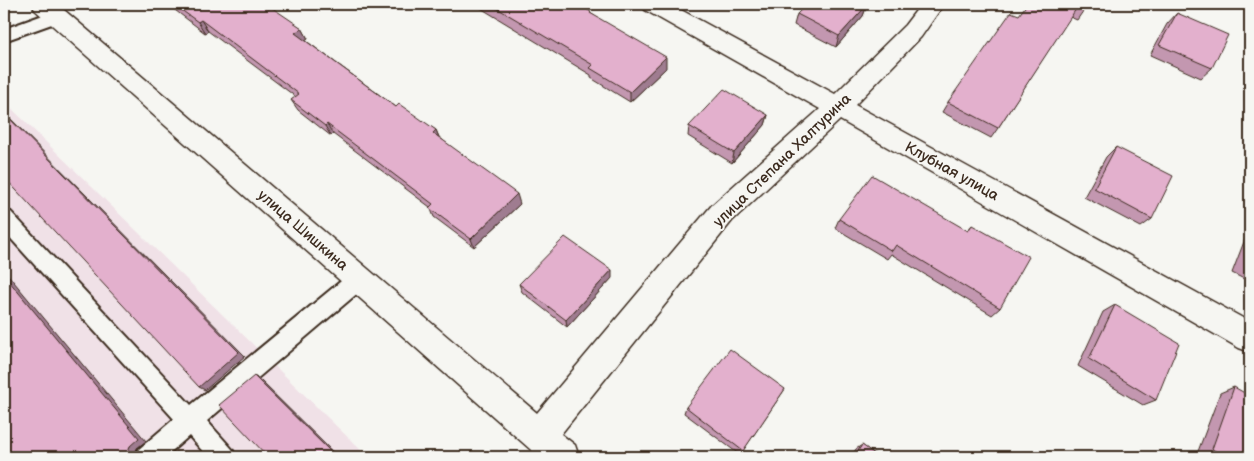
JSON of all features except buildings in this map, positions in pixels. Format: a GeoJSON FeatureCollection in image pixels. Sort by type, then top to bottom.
{"type":"FeatureCollection","features":[{"type":"Feature","properties":{"kind":"street","name":"Клубная улица"},"geometry":{"type":"LineString","coordinates":[[653,4],[1250,338]]}},
{"type":"Feature","properties":{"kind":"street","name":"улица Степана Халтурина"},"geometry":{"type":"LineString","coordinates":[[539,436],[722,213],[838,108],[913,31],[933,4]]}},
{"type":"Feature","properties":{"kind":"street","name":"улица Шишкина"},"geometry":{"type":"LineString","coordinates":[[50,10],[563,457]]}},
{"type":"Feature","properties":{"kind":"lane"},"geometry":{"type":"LineString","coordinates":[[4,35],[50,10]]}},
{"type":"Feature","properties":{"kind":"lane"},"geometry":{"type":"LineString","coordinates":[[4,218],[224,457]]}},
{"type":"Feature","properties":{"kind":"lane"},"geometry":{"type":"LineString","coordinates":[[147,457],[359,279]]}},
{"type":"Feature","properties":{"kind":"shaded area"},"geometry":{"type":"Polygon","coordinates":[[[4,101],[368,457],[4,457],[4,101]]]}}]}
